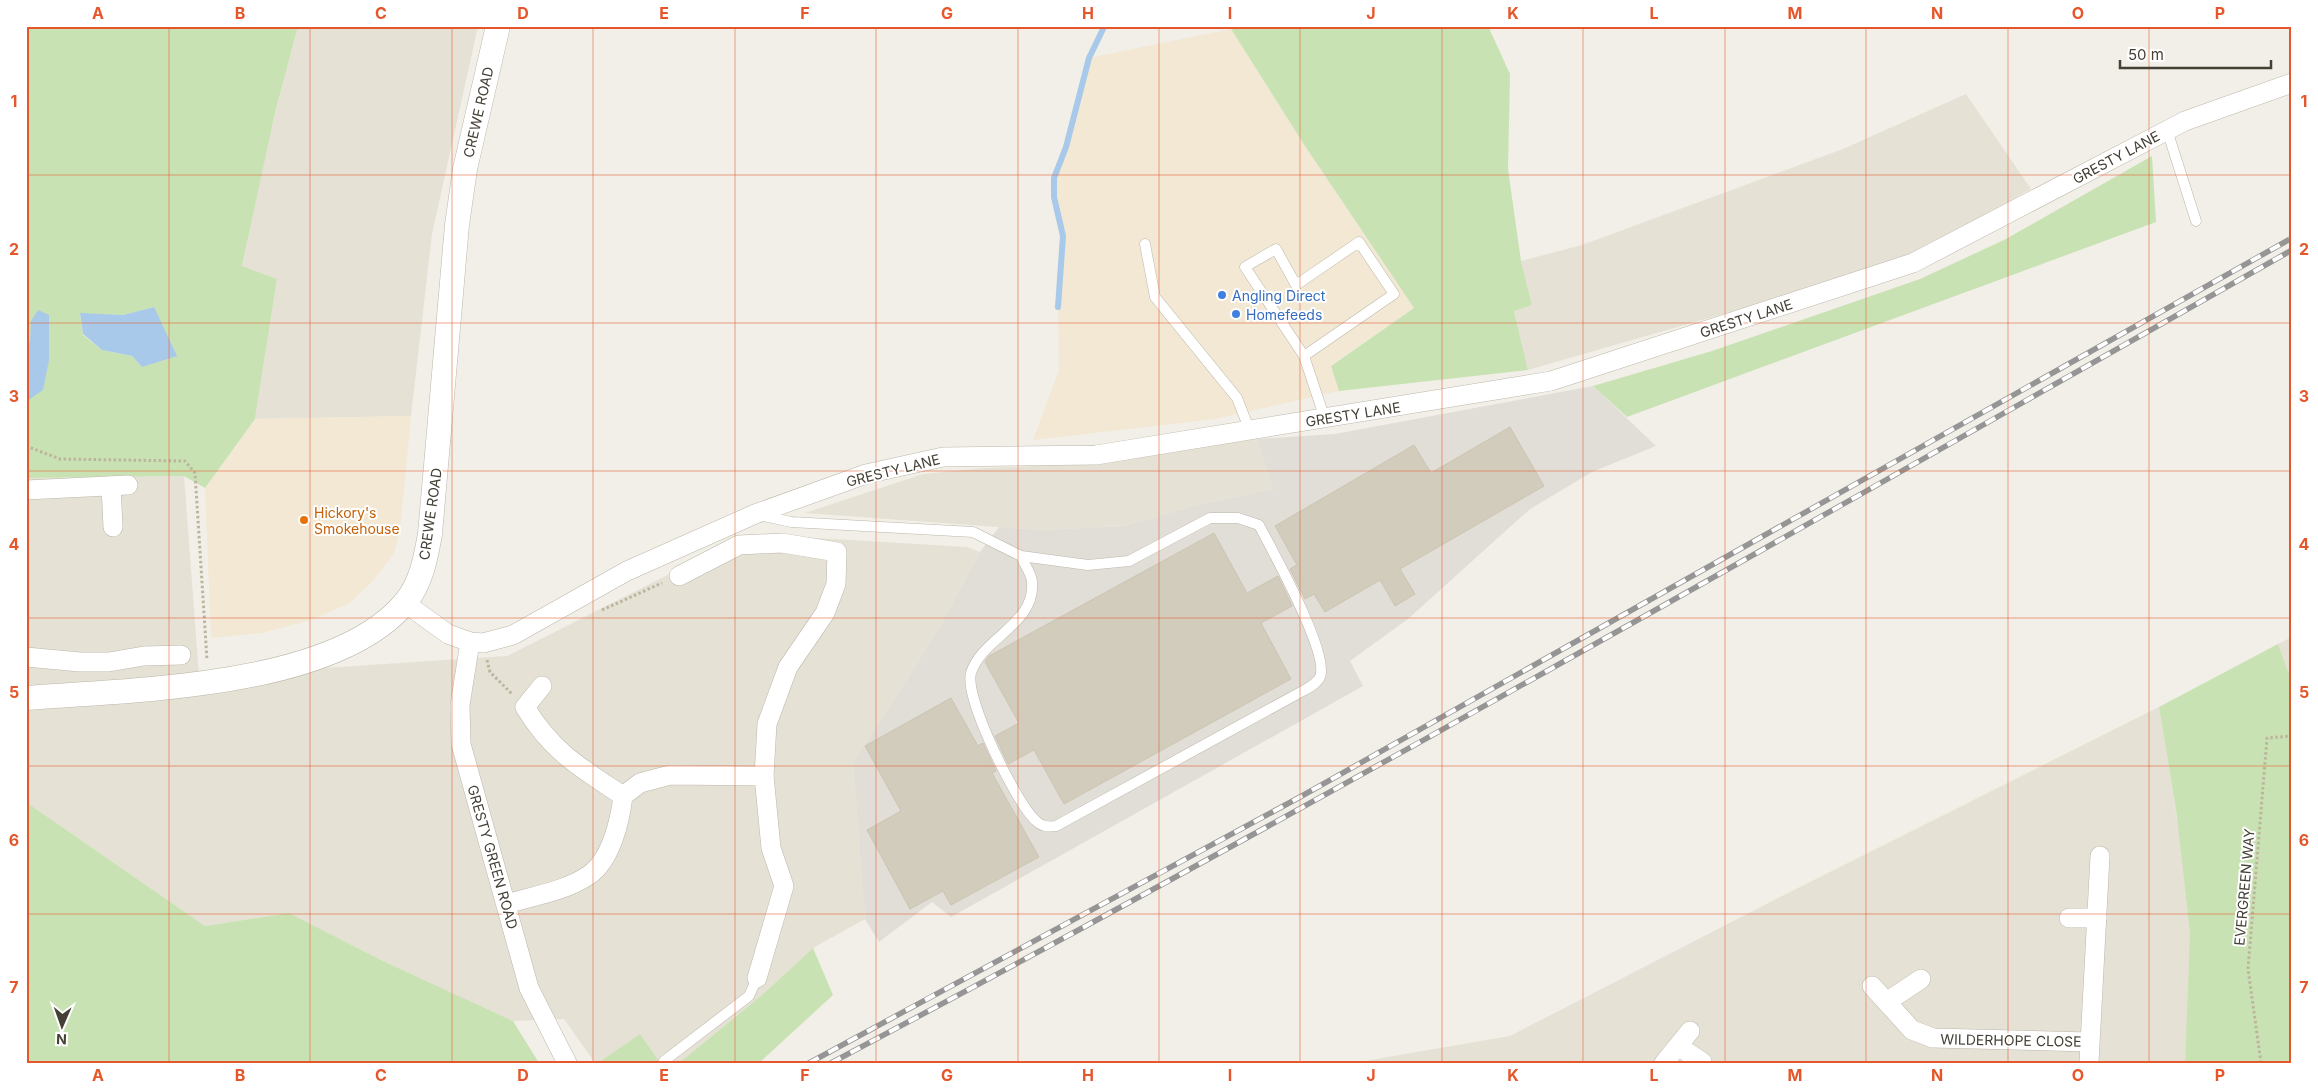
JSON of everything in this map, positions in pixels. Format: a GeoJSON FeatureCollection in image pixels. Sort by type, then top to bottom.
{"type":"FeatureCollection","features":[{"type":"Feature","properties":{"kind":"street","name":"CREWE ROAD"},"geometry":{"type":"LineString","coordinates":[[26,698],[209,683],[285,666],[340,649],[382,625],[405,603],[422,571],[430,534],[457,225],[465,169],[498,26]]}},
{"type":"Feature","properties":{"kind":"street","name":"GRESTY LANE"},"geometry":{"type":"LineString","coordinates":[[477,643],[513,635],[627,571],[755,514],[866,474],[943,457],[1096,455],[1551,381],[1913,263],[2185,121],[2292,82]]}},
{"type":"Feature","properties":{"kind":"street"},"geometry":{"type":"LineString","coordinates":[[26,490],[119,486],[113,527]]}},
{"type":"Feature","properties":{"kind":"street"},"geometry":{"type":"LineString","coordinates":[[679,576],[739,545],[782,543],[837,552],[836,584],[825,613],[788,667],[766,724],[764,776],[771,848],[784,886],[758,978]]}},
{"type":"Feature","properties":{"kind":"street"},"geometry":{"type":"LineString","coordinates":[[405,603],[448,634],[477,643]]}},
{"type":"Feature","properties":{"kind":"street","name":"GRESTY GREEN ROAD"},"geometry":{"type":"LineString","coordinates":[[477,643],[460,705],[461,744],[529,988],[567,1063]]}},
{"type":"Feature","properties":{"kind":"street"},"geometry":{"type":"LineString","coordinates":[[26,657],[80,662],[109,662],[144,656],[181,655]]}},
{"type":"Feature","properties":{"kind":"street"},"geometry":{"type":"LineString","coordinates":[[542,686],[525,707],[539,730],[567,758],[623,796]]}},
{"type":"Feature","properties":{"kind":"street"},"geometry":{"type":"LineString","coordinates":[[506,904],[562,887],[590,874],[610,850],[620,818],[623,796],[640,783],[670,775],[764,776]]}},
{"type":"Feature","properties":{"kind":"street"},"geometry":{"type":"LineString","coordinates":[[2089,1063],[2100,856]]}},
{"type":"Feature","properties":{"kind":"street"},"geometry":{"type":"LineString","coordinates":[[2069,918],[2097,918]]}},
{"type":"Feature","properties":{"kind":"street"},"geometry":{"type":"LineString","coordinates":[[1888,1001],[1921,979]]}},
{"type":"Feature","properties":{"kind":"street","name":"WILDERHOPE CLOSE"},"geometry":{"type":"LineString","coordinates":[[1872,986],[1888,1001],[1912,1030],[1933,1038],[2089,1042]]}},
{"type":"Feature","properties":{"kind":"street"},"geometry":{"type":"LineString","coordinates":[[1664,1063],[1690,1031]]}},
{"type":"Feature","properties":{"kind":"street"},"geometry":{"type":"LineString","coordinates":[[1678,1046],[1702,1062]]}},
{"type":"Feature","properties":{"kind":"lane"},"geometry":{"type":"LineString","coordinates":[[2167,130],[2196,221]]}},
{"type":"Feature","properties":{"kind":"lane"},"geometry":{"type":"LineString","coordinates":[[1304,356],[1394,294],[1359,242],[1296,286],[1276,249],[1245,268],[1304,356],[1325,419]]}},
{"type":"Feature","properties":{"kind":"lane"},"geometry":{"type":"LineString","coordinates":[[1144,244],[1156,297],[1237,398],[1250,431]]}},
{"type":"Feature","properties":{"kind":"lane"},"geometry":{"type":"LineString","coordinates":[[755,514],[791,522],[973,532],[1021,556],[1088,565],[1129,561],[1210,518],[1238,518],[1259,525],[1302,608],[1321,665],[1320,676],[1313,685],[1299,693],[1056,826],[1046,827],[1036,821],[1025,807],[985,734],[970,675],[978,656],[1016,624],[1028,602],[1032,581],[1021,556]]}},
{"type":"Feature","properties":{"kind":"lane"},"geometry":{"type":"LineString","coordinates":[[664,1061],[749,996],[758,978]]}},
{"type":"Feature","properties":{"kind":"path"},"geometry":{"type":"LineString","coordinates":[[26,446],[60,460],[185,462],[195,473],[209,683]]}},
{"type":"Feature","properties":{"kind":"path"},"geometry":{"type":"LineString","coordinates":[[477,643],[490,672],[525,707]]}},
{"type":"Feature","properties":{"kind":"path","name":"EVERGREEN WAY"},"geometry":{"type":"LineString","coordinates":[[2261,1063],[2248,969],[2267,738],[2292,736]]}},
{"type":"Feature","properties":{"kind":"shaded area"},"geometry":{"type":"Polygon","coordinates":[[[298,26],[478,26],[432,234],[411,416],[255,419],[277,279],[242,267],[269,137],[298,26]]]}},
{"type":"Feature","properties":{"kind":"shaded area"},"geometry":{"type":"Polygon","coordinates":[[[1231,29],[1305,146],[1414,308],[1331,365],[1339,391],[1215,419],[1033,440],[1059,370],[1058,307],[1063,236],[1054,197],[1054,178],[1066,147],[1089,58],[1231,29]]]}},
{"type":"Feature","properties":{"kind":"shaded area"},"geometry":{"type":"Polygon","coordinates":[[[1966,94],[2031,189],[1909,257],[1813,288],[1528,370],[1514,310],[1532,305],[1521,261],[1582,245],[1843,149],[1966,94]]]}},
{"type":"Feature","properties":{"kind":"shaded area"},"geometry":{"type":"Polygon","coordinates":[[[1593,386],[1656,446],[1592,472],[1530,509],[1408,619],[1350,661],[1363,686],[951,917],[932,902],[879,942],[865,919],[853,762],[934,637],[980,552],[999,527],[1039,530],[1124,526],[1197,505],[1273,489],[1257,439],[1335,434],[1593,386]]]}},
{"type":"Feature","properties":{"kind":"shaded area"},"geometry":{"type":"Polygon","coordinates":[[[411,416],[400,530],[394,553],[373,581],[348,604],[311,620],[262,633],[211,638],[205,488],[255,419],[411,416]]]}},
{"type":"Feature","properties":{"kind":"shaded area"},"geometry":{"type":"Polygon","coordinates":[[[1257,439],[1273,489],[1197,505],[1124,526],[1039,530],[805,513],[923,474],[985,468],[1091,464],[1257,439]]]}},
{"type":"Feature","properties":{"kind":"shaded area"},"geometry":{"type":"Polygon","coordinates":[[[184,476],[199,676],[507,656],[749,534],[967,547],[980,552],[934,637],[853,762],[865,919],[813,948],[762,995],[679,1063],[595,1063],[564,1019],[513,1021],[383,961],[289,913],[205,926],[26,802],[26,478],[184,476]]]}},
{"type":"Feature","properties":{"kind":"shaded area"},"geometry":{"type":"Polygon","coordinates":[[[2292,637],[2292,682],[2278,644],[2292,637]]]}},
{"type":"Feature","properties":{"kind":"shaded area"},"geometry":{"type":"Polygon","coordinates":[[[2159,707],[2180,838],[2191,944],[2185,1063],[1353,1063],[1510,1036],[1784,895],[2159,707]]]}},
{"type":"Feature","properties":{"kind":"green space"},"geometry":{"type":"Polygon","coordinates":[[[26,26],[298,26],[274,117],[242,266],[277,279],[255,419],[205,488],[184,476],[26,478],[26,26]],[[154,307],[123,315],[80,314],[83,335],[102,350],[132,356],[142,367],[154,307]]]}},
{"type":"Feature","properties":{"kind":"green space"},"geometry":{"type":"Polygon","coordinates":[[[1239,26],[1488,26],[1510,74],[1508,169],[1521,261],[1532,305],[1514,311],[1528,370],[1339,391],[1331,366],[1414,308],[1305,146],[1231,29],[1239,26]]]}},
{"type":"Feature","properties":{"kind":"green space"},"geometry":{"type":"Polygon","coordinates":[[[2152,156],[2156,222],[1627,417],[1593,386],[1712,351],[1920,279],[2006,239],[2152,156]]]}},
{"type":"Feature","properties":{"kind":"green space"},"geometry":{"type":"Polygon","coordinates":[[[2278,644],[2292,682],[2292,1063],[2185,1063],[2190,934],[2177,817],[2159,707],[2278,644]]]}},
{"type":"Feature","properties":{"kind":"green space"},"geometry":{"type":"Polygon","coordinates":[[[26,802],[205,926],[289,913],[383,961],[513,1021],[539,1063],[26,1063],[26,802]]]}},
{"type":"Feature","properties":{"kind":"green space"},"geometry":{"type":"Polygon","coordinates":[[[813,948],[833,995],[759,1063],[679,1063],[762,995],[813,948]]]}},
{"type":"Feature","properties":{"kind":"green space"},"geometry":{"type":"Polygon","coordinates":[[[640,1034],[660,1063],[598,1063],[640,1034]]]}},
{"type":"Feature","properties":{"kind":"water"},"geometry":{"type":"Polygon","coordinates":[[[154,307],[177,356],[142,367],[132,356],[102,350],[83,334],[80,313],[123,315],[154,307]]]}},
{"type":"Feature","properties":{"kind":"water"},"geometry":{"type":"Polygon","coordinates":[[[38,310],[49,315],[49,360],[43,390],[27,401],[26,344],[30,342],[31,321],[38,310]]]}},
{"type":"Feature","properties":{"kind":"building"},"geometry":{"type":"Polygon","coordinates":[[[1510,427],[1544,486],[1400,569],[1415,594],[1395,606],[1380,580],[1325,612],[1314,594],[1305,599],[1290,569],[1297,565],[1275,526],[1414,445],[1431,473],[1510,427]]]}},
{"type":"Feature","properties":{"kind":"building"},"geometry":{"type":"Polygon","coordinates":[[[1214,533],[1247,593],[1278,576],[1292,606],[1261,623],[1291,679],[1064,804],[1034,750],[1008,764],[995,736],[1019,723],[985,662],[989,656],[1214,533]]]}},
{"type":"Feature","properties":{"kind":"building"},"geometry":{"type":"Polygon","coordinates":[[[951,698],[978,746],[983,743],[996,771],[992,773],[1039,857],[951,905],[943,891],[910,909],[867,830],[901,811],[865,746],[951,698]]]}},
{"type":"Feature","properties":{"kind":"waterway"},"geometry":{"type":"LineString","coordinates":[[1058,307],[1063,236],[1054,197],[1054,178],[1066,147],[1089,58],[1104,27]]}},
{"type":"Feature","properties":{"kind":"railway"},"geometry":{"type":"LineString","coordinates":[[809,1063],[1300,797],[2292,238]]}},
{"type":"Feature","properties":{"kind":"railway"},"geometry":{"type":"LineString","coordinates":[[831,1063],[1382,763],[2292,250]]}},
{"type":"Feature","properties":{"kind":"place","name":"Angling Direct"},"geometry":{"type":"Point","coordinates":[1222,295]}},
{"type":"Feature","properties":{"kind":"place","name":"Homefeeds"},"geometry":{"type":"Point","coordinates":[1236,314]}},
{"type":"Feature","properties":{"kind":"place","name":"Hickory's Smokehouse"},"geometry":{"type":"Point","coordinates":[304,520]}}]}
